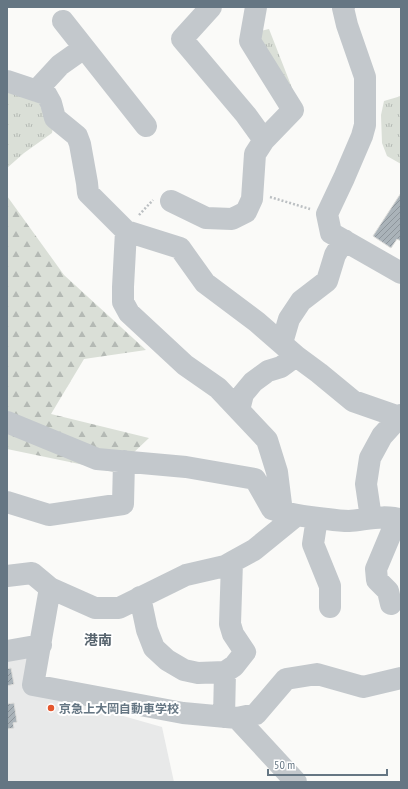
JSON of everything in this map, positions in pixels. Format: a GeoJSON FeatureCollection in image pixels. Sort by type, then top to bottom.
{"type":"FeatureCollection","features":[{"type":"Feature","properties":{"kind":"street"},"geometry":{"type":"LineString","coordinates":[[211,7],[182,39],[246,115],[264,140]]}},
{"type":"Feature","properties":{"kind":"street"},"geometry":{"type":"LineString","coordinates":[[171,201],[206,218],[232,219],[246,212],[252,199],[255,154],[264,140],[292,110],[250,41],[256,7]]}},
{"type":"Feature","properties":{"kind":"street"},"geometry":{"type":"LineString","coordinates":[[344,7],[347,25],[365,77],[365,125],[362,136],[327,214],[331,233],[401,273]]}},
{"type":"Feature","properties":{"kind":"street"},"geometry":{"type":"LineString","coordinates":[[63,21],[146,126]]}},
{"type":"Feature","properties":{"kind":"street"},"geometry":{"type":"LineString","coordinates":[[36,91],[60,65],[84,48]]}},
{"type":"Feature","properties":{"kind":"street"},"geometry":{"type":"LineString","coordinates":[[8,80],[46,94],[56,118],[77,136],[80,144],[88,193],[126,231],[180,248],[205,283],[257,322],[353,401],[400,416],[382,436],[370,458],[366,484],[372,518]]}},
{"type":"Feature","properties":{"kind":"street"},"geometry":{"type":"LineString","coordinates":[[126,231],[123,302],[129,313],[185,365],[218,388],[267,440],[277,472],[313,544],[330,586],[330,607]]}},
{"type":"Feature","properties":{"kind":"street"},"geometry":{"type":"LineString","coordinates":[[238,410],[243,394],[253,382],[268,371],[281,367],[289,349],[289,319],[301,301],[327,281],[335,255],[344,240]]}},
{"type":"Feature","properties":{"kind":"street"},"geometry":{"type":"LineString","coordinates":[[7,422],[97,459],[186,467],[255,479],[272,509],[299,515],[348,521],[372,518],[399,520],[376,569],[377,580],[388,591],[391,604]]}},
{"type":"Feature","properties":{"kind":"street"},"geometry":{"type":"LineString","coordinates":[[7,502],[49,515],[123,504],[124,461]]}},
{"type":"Feature","properties":{"kind":"street"},"geometry":{"type":"LineString","coordinates":[[7,576],[32,573],[50,588],[95,608],[119,608],[186,575],[225,566],[254,550],[299,515]]}},
{"type":"Feature","properties":{"kind":"street"},"geometry":{"type":"LineString","coordinates":[[140,597],[147,630],[154,648],[167,660],[184,670],[198,673],[225,672],[234,666],[245,652],[233,634],[230,624],[232,562]]}},
{"type":"Feature","properties":{"kind":"street"},"geometry":{"type":"LineString","coordinates":[[50,588],[33,685],[183,713],[231,717],[256,714],[286,679],[317,674],[363,687],[401,678]]}},
{"type":"Feature","properties":{"kind":"street"},"geometry":{"type":"LineString","coordinates":[[7,651],[41,645]]}},
{"type":"Feature","properties":{"kind":"street"},"geometry":{"type":"LineString","coordinates":[[225,672],[231,717],[296,782]]}},
{"type":"Feature","properties":{"kind":"path"},"geometry":{"type":"LineString","coordinates":[[252,193],[327,214]]}},
{"type":"Feature","properties":{"kind":"path"},"geometry":{"type":"LineString","coordinates":[[126,231],[154,199],[163,198],[171,201]]}},
{"type":"Feature","properties":{"kind":"shaded area","name":"京急上大岡自動車学校"},"geometry":{"type":"Polygon","coordinates":[[[33,654],[28,689],[162,727],[174,782],[7,782],[7,658],[33,654]]]}},
{"type":"Feature","properties":{"kind":"green space"},"geometry":{"type":"Polygon","coordinates":[[[269,29],[294,93],[256,32],[269,29]]]}},
{"type":"Feature","properties":{"kind":"green space"},"geometry":{"type":"Polygon","coordinates":[[[7,92],[41,102],[53,127],[52,133],[24,153],[7,168],[7,92]]]}},
{"type":"Feature","properties":{"kind":"green space"},"geometry":{"type":"Polygon","coordinates":[[[401,96],[401,164],[387,156],[382,143],[381,115],[384,101],[401,96]]]}},
{"type":"Feature","properties":{"kind":"green space"},"geometry":{"type":"Polygon","coordinates":[[[7,196],[64,275],[146,350],[84,359],[51,414],[149,438],[113,472],[7,449],[7,196]]]}},
{"type":"Feature","properties":{"kind":"building"},"geometry":{"type":"Polygon","coordinates":[[[401,193],[401,241],[397,239],[391,248],[373,236],[401,193]]]}},
{"type":"Feature","properties":{"kind":"building"},"geometry":{"type":"Polygon","coordinates":[[[11,668],[14,684],[7,686],[7,669],[11,668]]]}},
{"type":"Feature","properties":{"kind":"building"},"geometry":{"type":"Polygon","coordinates":[[[14,703],[17,722],[13,723],[14,728],[7,729],[7,704],[14,703]]]}},
{"type":"Feature","properties":{"kind":"place","name":"京急上大岡自動車学校"},"geometry":{"type":"Point","coordinates":[51,708]}},
{"type":"Feature","properties":{"kind":"district","name":"港南"},"geometry":{"type":"Point","coordinates":[98,640]}}]}
